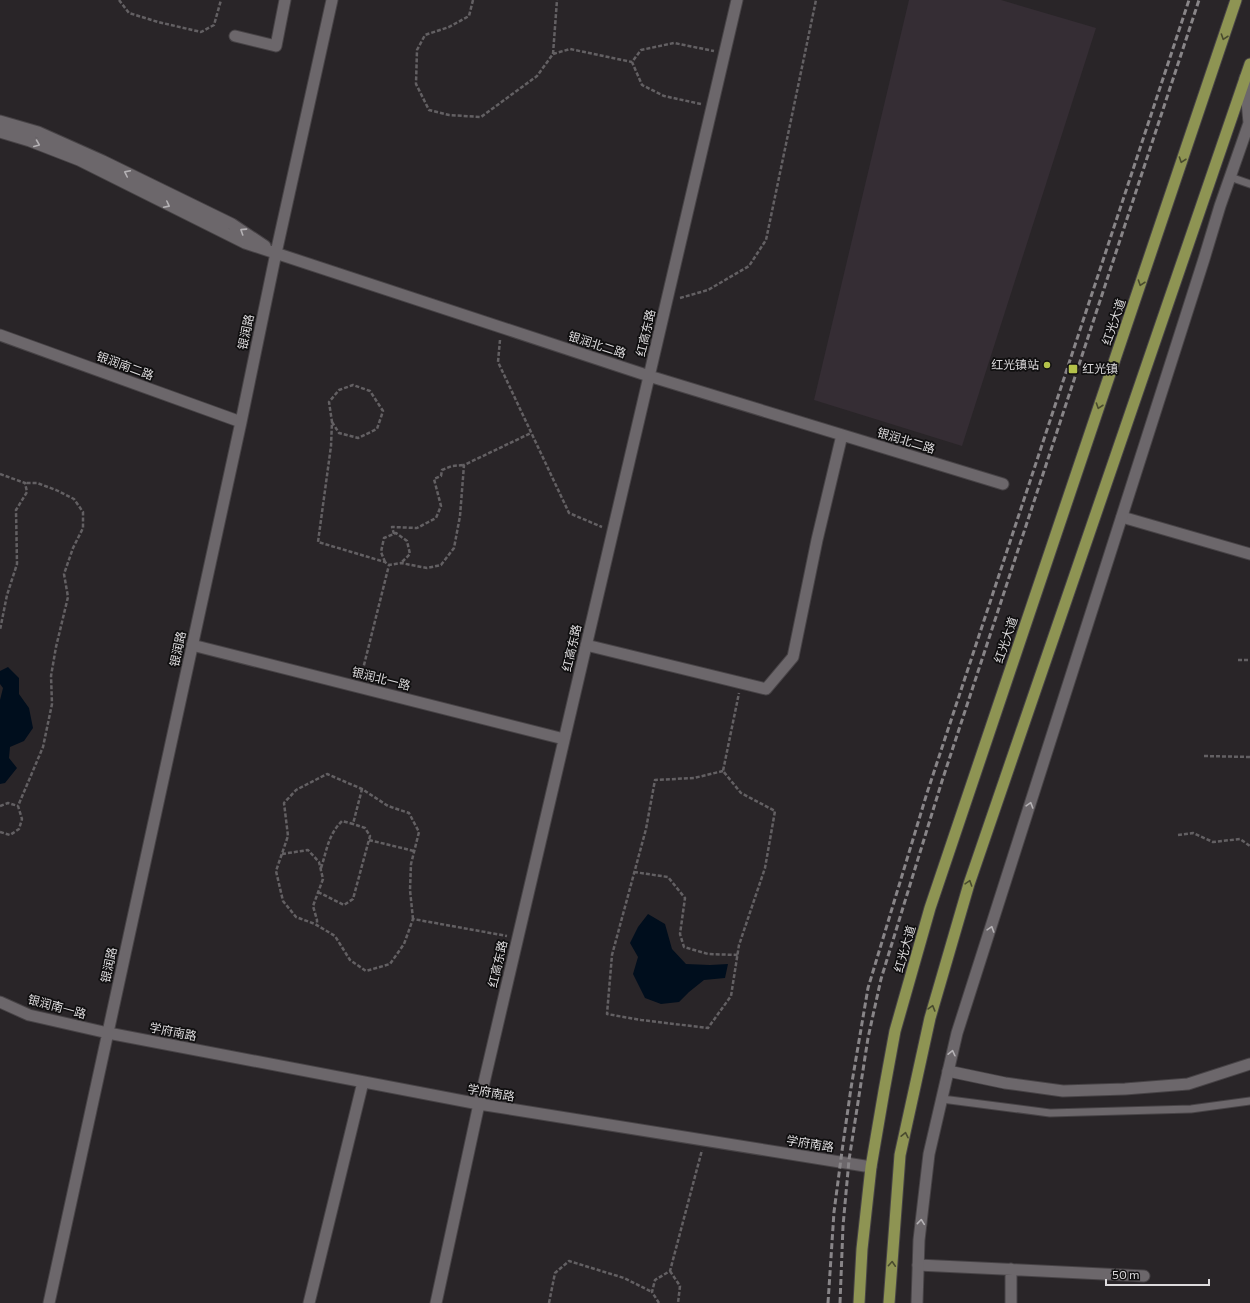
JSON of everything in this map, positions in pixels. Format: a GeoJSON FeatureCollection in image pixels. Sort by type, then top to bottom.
{"type":"FeatureCollection","features":[{"type":"Feature","properties":{"kind":"highway","name":"红光大道"},"geometry":{"type":"LineString","coordinates":[[859,1303],[862,1249],[871,1167],[895,1031],[930,908],[1236,0]]}},
{"type":"Feature","properties":{"kind":"highway"},"geometry":{"type":"LineString","coordinates":[[890,1303],[900,1155],[930,1018],[969,884],[1248,76],[1250,64]]}},
{"type":"Feature","properties":{"kind":"street"},"geometry":{"type":"LineString","coordinates":[[235,36],[276,46],[286,0]]}},
{"type":"Feature","properties":{"kind":"street","name":"银润路"},"geometry":{"type":"LineString","coordinates":[[49,1303],[332,0]]}},
{"type":"Feature","properties":{"kind":"street","name":"红高东路"},"geometry":{"type":"LineString","coordinates":[[436,1303],[479,1104],[737,0]]}},
{"type":"Feature","properties":{"kind":"street"},"geometry":{"type":"LineString","coordinates":[[917,1303],[919,1240],[929,1154],[957,1032],[1248,123],[1248,76]]}},
{"type":"Feature","properties":{"kind":"street"},"geometry":{"type":"LineString","coordinates":[[0,121],[38,132],[103,161],[232,224],[276,253]]}},
{"type":"Feature","properties":{"kind":"street"},"geometry":{"type":"LineString","coordinates":[[0,132],[30,141],[79,160],[245,243],[276,253]]}},
{"type":"Feature","properties":{"kind":"street","name":"银润北二路"},"geometry":{"type":"LineString","coordinates":[[276,253],[649,376],[1003,484]]}},
{"type":"Feature","properties":{"kind":"street","name":"银润南二路"},"geometry":{"type":"LineString","coordinates":[[0,335],[241,422]]}},
{"type":"Feature","properties":{"kind":"street"},"geometry":{"type":"LineString","coordinates":[[586,645],[766,689],[793,657],[816,547],[842,435]]}},
{"type":"Feature","properties":{"kind":"street"},"geometry":{"type":"LineString","coordinates":[[1122,517],[1250,554]]}},
{"type":"Feature","properties":{"kind":"street","name":"银润北一路"},"geometry":{"type":"LineString","coordinates":[[192,645],[564,739]]}},
{"type":"Feature","properties":{"kind":"street","name":"银润南一路"},"geometry":{"type":"LineString","coordinates":[[0,1002],[29,1015],[108,1033]]}},
{"type":"Feature","properties":{"kind":"street","name":"学府南路"},"geometry":{"type":"LineString","coordinates":[[108,1033],[479,1104],[871,1167]]}},
{"type":"Feature","properties":{"kind":"street"},"geometry":{"type":"LineString","coordinates":[[948,1071],[1006,1083],[1063,1091],[1126,1089],[1188,1084],[1250,1064]]}},
{"type":"Feature","properties":{"kind":"street"},"geometry":{"type":"LineString","coordinates":[[309,1303],[363,1082]]}},
{"type":"Feature","properties":{"kind":"street"},"geometry":{"type":"LineString","coordinates":[[918,1265],[1144,1276]]}},
{"type":"Feature","properties":{"kind":"street"},"geometry":{"type":"LineString","coordinates":[[1011,1269],[1011,1303]]}},
{"type":"Feature","properties":{"kind":"lane"},"geometry":{"type":"LineString","coordinates":[[1230,177],[1250,184]]}},
{"type":"Feature","properties":{"kind":"lane"},"geometry":{"type":"LineString","coordinates":[[942,1099],[1050,1113],[1191,1109],[1250,1101]]}},
{"type":"Feature","properties":{"kind":"path"},"geometry":{"type":"LineString","coordinates":[[118,0],[129,13],[158,22],[201,32],[214,25],[221,0]]}},
{"type":"Feature","properties":{"kind":"path"},"geometry":{"type":"LineString","coordinates":[[473,0],[469,16],[449,27],[425,35],[417,50],[416,84],[429,110],[448,115],[481,117],[537,76],[553,54],[557,0]]}},
{"type":"Feature","properties":{"kind":"path"},"geometry":{"type":"LineString","coordinates":[[666,303],[708,290],[749,266],[766,240],[816,0]]}},
{"type":"Feature","properties":{"kind":"path"},"geometry":{"type":"LineString","coordinates":[[632,62],[641,50],[674,43],[724,54]]}},
{"type":"Feature","properties":{"kind":"path"},"geometry":{"type":"LineString","coordinates":[[553,54],[570,49],[632,62]]}},
{"type":"Feature","properties":{"kind":"path"},"geometry":{"type":"LineString","coordinates":[[632,62],[642,85],[664,96],[712,107]]}},
{"type":"Feature","properties":{"kind":"path"},"geometry":{"type":"LineString","coordinates":[[501,327],[498,362],[569,513],[612,531]]}},
{"type":"Feature","properties":{"kind":"path"},"geometry":{"type":"LineString","coordinates":[[332,422],[339,433],[358,438],[377,429],[383,411],[370,391],[353,386],[339,390],[329,402],[332,422],[332,446],[318,542],[385,562],[389,565],[401,563],[427,568],[441,565],[454,548],[460,516],[464,465]]}},
{"type":"Feature","properties":{"kind":"path"},"geometry":{"type":"LineString","coordinates":[[394,534],[392,527],[417,528],[436,518],[441,506],[434,479],[441,476],[442,470],[452,466],[464,465],[531,433]]}},
{"type":"Feature","properties":{"kind":"path"},"geometry":{"type":"LineString","coordinates":[[0,474],[26,483],[37,483],[56,490],[74,499],[84,512],[83,528],[73,548],[64,574],[68,597],[56,647],[51,676],[52,704],[43,747],[18,806],[22,819],[19,829],[10,835],[0,832]]}},
{"type":"Feature","properties":{"kind":"path"},"geometry":{"type":"LineString","coordinates":[[0,630],[17,564],[16,510],[27,492],[26,483]]}},
{"type":"Feature","properties":{"kind":"path"},"geometry":{"type":"LineString","coordinates":[[385,562],[381,552],[384,538],[396,534],[407,541],[410,554],[401,563]]}},
{"type":"Feature","properties":{"kind":"path"},"geometry":{"type":"LineString","coordinates":[[358,687],[389,565]]}},
{"type":"Feature","properties":{"kind":"path"},"geometry":{"type":"LineString","coordinates":[[1238,660],[1250,660]]}},
{"type":"Feature","properties":{"kind":"path"},"geometry":{"type":"LineString","coordinates":[[723,771],[741,683]]}},
{"type":"Feature","properties":{"kind":"path"},"geometry":{"type":"LineString","coordinates":[[1204,756],[1250,757]]}},
{"type":"Feature","properties":{"kind":"path"},"geometry":{"type":"LineString","coordinates":[[723,771],[741,793],[775,811],[765,868],[739,945],[731,996],[708,1028],[606,1014],[612,955],[646,829],[655,780],[694,778],[723,771]]}},
{"type":"Feature","properties":{"kind":"path"},"geometry":{"type":"LineString","coordinates":[[327,774],[362,789],[388,806],[409,813],[419,832],[411,864],[410,884],[413,919],[404,944],[390,964],[366,972],[350,960],[335,936],[317,925],[296,917],[283,901],[276,871],[288,836],[284,804],[296,790],[327,774]]}},
{"type":"Feature","properties":{"kind":"path"},"geometry":{"type":"LineString","coordinates":[[353,824],[362,789]]}},
{"type":"Feature","properties":{"kind":"path"},"geometry":{"type":"LineString","coordinates":[[0,806],[8,803],[18,806]]}},
{"type":"Feature","properties":{"kind":"path"},"geometry":{"type":"LineString","coordinates":[[318,892],[344,905],[354,899],[370,836],[365,828],[342,821],[334,829],[328,841],[321,869]]}},
{"type":"Feature","properties":{"kind":"path"},"geometry":{"type":"LineString","coordinates":[[1178,835],[1193,833],[1213,842],[1240,839],[1250,846]]}},
{"type":"Feature","properties":{"kind":"path"},"geometry":{"type":"LineString","coordinates":[[369,840],[414,851]]}},
{"type":"Feature","properties":{"kind":"path"},"geometry":{"type":"LineString","coordinates":[[282,854],[308,850],[319,862],[323,879],[313,906],[318,920],[317,925]]}},
{"type":"Feature","properties":{"kind":"path"},"geometry":{"type":"LineString","coordinates":[[634,872],[668,877],[685,898],[680,934],[684,947],[708,954],[738,955]]}},
{"type":"Feature","properties":{"kind":"path"},"geometry":{"type":"LineString","coordinates":[[413,919],[518,938]]}},
{"type":"Feature","properties":{"kind":"path"},"geometry":{"type":"LineString","coordinates":[[652,1292],[655,1280],[670,1271],[704,1140]]}},
{"type":"Feature","properties":{"kind":"path"},"geometry":{"type":"LineString","coordinates":[[549,1303],[555,1273],[569,1261],[624,1278],[652,1292],[659,1303]]}},
{"type":"Feature","properties":{"kind":"path"},"geometry":{"type":"LineString","coordinates":[[670,1271],[680,1286],[678,1303]]}},
{"type":"Feature","properties":{"kind":"shaded area"},"geometry":{"type":"Polygon","coordinates":[[[909,0],[1001,0],[1096,28],[962,446],[814,400],[909,0]]]}},
{"type":"Feature","properties":{"kind":"water"},"geometry":{"type":"Polygon","coordinates":[[[8,667],[19,678],[19,694],[29,708],[33,728],[24,741],[10,747],[9,758],[17,768],[5,783],[0,784],[0,700],[3,688],[0,684],[0,671],[8,667]]]}},
{"type":"Feature","properties":{"kind":"water"},"geometry":{"type":"Polygon","coordinates":[[[648,914],[665,924],[672,949],[686,964],[728,964],[725,978],[704,980],[679,1002],[661,1004],[645,998],[633,974],[638,957],[630,943],[638,927],[648,914]]]}},
{"type":"Feature","properties":{"kind":"railway"},"geometry":{"type":"LineString","coordinates":[[828,1303],[834,1212],[851,1088],[868,988],[927,793],[1189,0]]}},
{"type":"Feature","properties":{"kind":"railway"},"geometry":{"type":"LineString","coordinates":[[840,1303],[843,1226],[849,1160],[868,1038],[881,979],[942,781],[1199,0]]}},
{"type":"Feature","properties":{"kind":"place","name":"红光镇站"},"geometry":{"type":"Point","coordinates":[1047,365]}},
{"type":"Feature","properties":{"kind":"place","name":"红光镇"},"geometry":{"type":"Point","coordinates":[1073,369]}}]}
